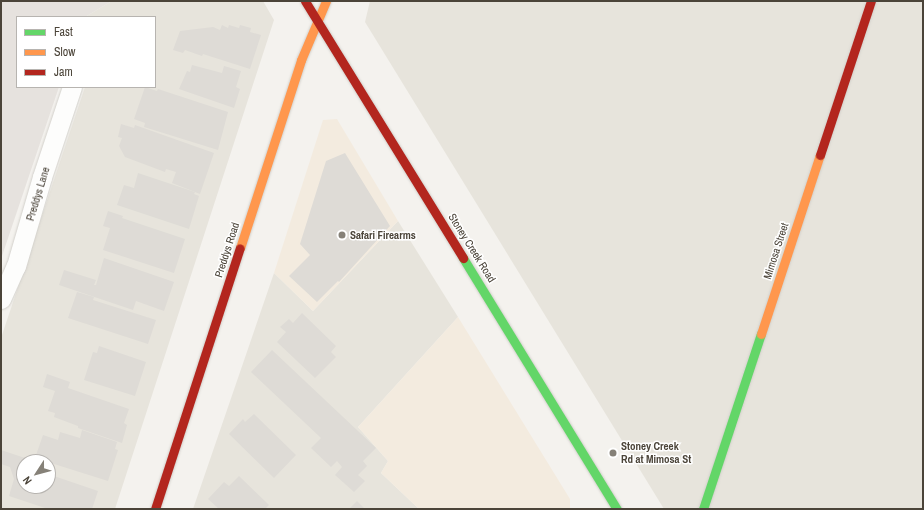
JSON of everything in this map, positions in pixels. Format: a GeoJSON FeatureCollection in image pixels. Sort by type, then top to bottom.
{"type":"FeatureCollection","features":[{"type":"Feature","properties":{"kind":"main road","name":"Stoney Creek Road"},"geometry":{"type":"LineString","coordinates":[[305,1],[617,509]]}},
{"type":"Feature","properties":{"kind":"main road","name":"Preddys Road"},"geometry":{"type":"LineString","coordinates":[[156,509],[301,60],[326,1]]}},
{"type":"Feature","properties":{"kind":"main road","name":"Mimosa Street"},"geometry":{"type":"LineString","coordinates":[[704,509],[870,1]]}},
{"type":"Feature","properties":{"kind":"street","name":"Preddys Lane"},"geometry":{"type":"LineString","coordinates":[[1,299],[16,266],[42,177],[72,88]]}},
{"type":"Feature","properties":{"kind":"shaded area"},"geometry":{"type":"Polygon","coordinates":[[[1,1],[112,1],[87,16],[16,16],[16,88],[59,88],[1,259],[1,1]]]}},
{"type":"Feature","properties":{"kind":"shaded area"},"geometry":{"type":"Polygon","coordinates":[[[112,1],[263,1],[274,20],[115,509],[1,509],[1,338],[85,88],[156,88],[156,16],[87,16],[112,1]]]}},
{"type":"Feature","properties":{"kind":"shaded area"},"geometry":{"type":"Polygon","coordinates":[[[370,1],[923,1],[923,509],[664,509],[365,22],[370,1]]]}},
{"type":"Feature","properties":{"kind":"shaded area","name":"Safari Firearms"},"geometry":{"type":"Polygon","coordinates":[[[337,119],[398,221],[313,311],[274,273],[323,120],[337,119]]]}},
{"type":"Feature","properties":{"kind":"shaded area"},"geometry":{"type":"Polygon","coordinates":[[[398,221],[458,317],[358,427],[388,461],[381,473],[419,509],[193,509],[274,273],[313,311],[398,221]]]}},
{"type":"Feature","properties":{"kind":"shaded area"},"geometry":{"type":"Polygon","coordinates":[[[458,317],[570,499],[570,509],[419,509],[381,473],[388,461],[358,427],[458,317]]]}},
{"type":"Feature","properties":{"kind":"building"},"geometry":{"type":"Polygon","coordinates":[[[222,25],[228,28],[229,25],[239,28],[240,25],[251,28],[250,32],[261,35],[250,69],[203,54],[202,56],[185,50],[183,53],[173,50],[180,31],[213,27],[220,30],[222,25]]]}},
{"type":"Feature","properties":{"kind":"building"},"geometry":{"type":"Polygon","coordinates":[[[192,65],[222,73],[224,66],[241,71],[236,87],[240,89],[234,108],[179,89],[187,71],[190,72],[192,65]]]}},
{"type":"Feature","properties":{"kind":"building"},"geometry":{"type":"Polygon","coordinates":[[[145,88],[157,91],[158,89],[228,112],[218,150],[144,127],[145,123],[134,119],[145,88]]]}},
{"type":"Feature","properties":{"kind":"building"},"geometry":{"type":"Polygon","coordinates":[[[121,124],[134,128],[135,125],[214,153],[200,194],[172,183],[176,172],[166,169],[165,172],[125,157],[119,146],[122,138],[118,137],[121,124]]]}},
{"type":"Feature","properties":{"kind":"building","name":"Safari Firearms"},"geometry":{"type":"Polygon","coordinates":[[[345,153],[390,226],[339,282],[338,281],[317,302],[289,276],[310,255],[300,244],[326,161],[345,153]]]}},
{"type":"Feature","properties":{"kind":"building"},"geometry":{"type":"Polygon","coordinates":[[[138,173],[195,192],[194,194],[199,196],[189,229],[117,205],[124,185],[134,188],[138,173]]]}},
{"type":"Feature","properties":{"kind":"building"},"geometry":{"type":"Polygon","coordinates":[[[108,211],[123,216],[122,218],[185,239],[174,273],[103,250],[110,228],[103,226],[108,211]]]}},
{"type":"Feature","properties":{"kind":"building"},"geometry":{"type":"Polygon","coordinates":[[[104,258],[174,282],[164,311],[136,301],[133,310],[59,285],[64,270],[96,280],[94,285],[96,285],[104,258]]]}},
{"type":"Feature","properties":{"kind":"building"},"geometry":{"type":"Polygon","coordinates":[[[77,292],[94,297],[93,300],[156,320],[148,344],[68,318],[77,292]]]}},
{"type":"Feature","properties":{"kind":"building"},"geometry":{"type":"Polygon","coordinates":[[[302,313],[336,346],[331,352],[336,357],[315,378],[277,342],[286,332],[280,327],[289,319],[293,323],[302,313]]]}},
{"type":"Feature","properties":{"kind":"building"},"geometry":{"type":"Polygon","coordinates":[[[99,346],[146,362],[135,396],[84,380],[93,352],[97,353],[99,346]]]}},
{"type":"Feature","properties":{"kind":"building"},"geometry":{"type":"Polygon","coordinates":[[[272,350],[376,448],[363,461],[367,466],[358,475],[365,481],[354,492],[335,475],[342,467],[337,461],[331,467],[311,448],[321,438],[251,372],[272,350]]]}},
{"type":"Feature","properties":{"kind":"building"},"geometry":{"type":"Polygon","coordinates":[[[47,374],[70,382],[68,388],[129,409],[124,423],[127,425],[122,443],[78,428],[78,426],[54,417],[55,413],[48,411],[55,391],[43,387],[47,374]]]}},
{"type":"Feature","properties":{"kind":"building"},"geometry":{"type":"Polygon","coordinates":[[[254,414],[296,455],[274,478],[229,434],[243,419],[245,422],[254,414]]]}},
{"type":"Feature","properties":{"kind":"building"},"geometry":{"type":"Polygon","coordinates":[[[82,430],[117,442],[115,449],[118,450],[108,481],[56,465],[56,454],[36,454],[43,435],[58,440],[60,432],[80,438],[82,430]]]}},
{"type":"Feature","properties":{"kind":"building"},"geometry":{"type":"Polygon","coordinates":[[[1,450],[16,455],[16,494],[56,494],[56,477],[98,491],[92,509],[48,509],[9,496],[14,479],[10,467],[1,464],[1,450]]]}},
{"type":"Feature","properties":{"kind":"building"},"geometry":{"type":"Polygon","coordinates":[[[239,476],[269,505],[265,509],[219,509],[208,499],[224,482],[229,486],[239,476]]]}},
{"type":"Feature","properties":{"kind":"building"},"geometry":{"type":"Polygon","coordinates":[[[357,501],[365,509],[349,509],[357,501]]]}},
{"type":"Feature","properties":{"kind":"traffic: fast"},"geometry":{"type":"LineString","coordinates":[[463,258],[617,509]]}},
{"type":"Feature","properties":{"kind":"traffic: fast"},"geometry":{"type":"LineString","coordinates":[[703,509],[761,334]]}},
{"type":"Feature","properties":{"kind":"traffic: slow"},"geometry":{"type":"LineString","coordinates":[[240,248],[301,60],[326,1]]}},
{"type":"Feature","properties":{"kind":"traffic: slow"},"geometry":{"type":"LineString","coordinates":[[761,334],[820,155]]}},
{"type":"Feature","properties":{"kind":"traffic: jam"},"geometry":{"type":"LineString","coordinates":[[305,1],[463,258]]}},
{"type":"Feature","properties":{"kind":"traffic: jam"},"geometry":{"type":"LineString","coordinates":[[820,155],[871,1]]}},
{"type":"Feature","properties":{"kind":"traffic: jam"},"geometry":{"type":"LineString","coordinates":[[155,509],[240,248]]}},
{"type":"Feature","properties":{"kind":"place","name":"Safari Firearms"},"geometry":{"type":"Point","coordinates":[342,235]}},
{"type":"Feature","properties":{"kind":"place","name":"Stoney Creek Rd at Mimosa St"},"geometry":{"type":"Point","coordinates":[613,453]}}]}
